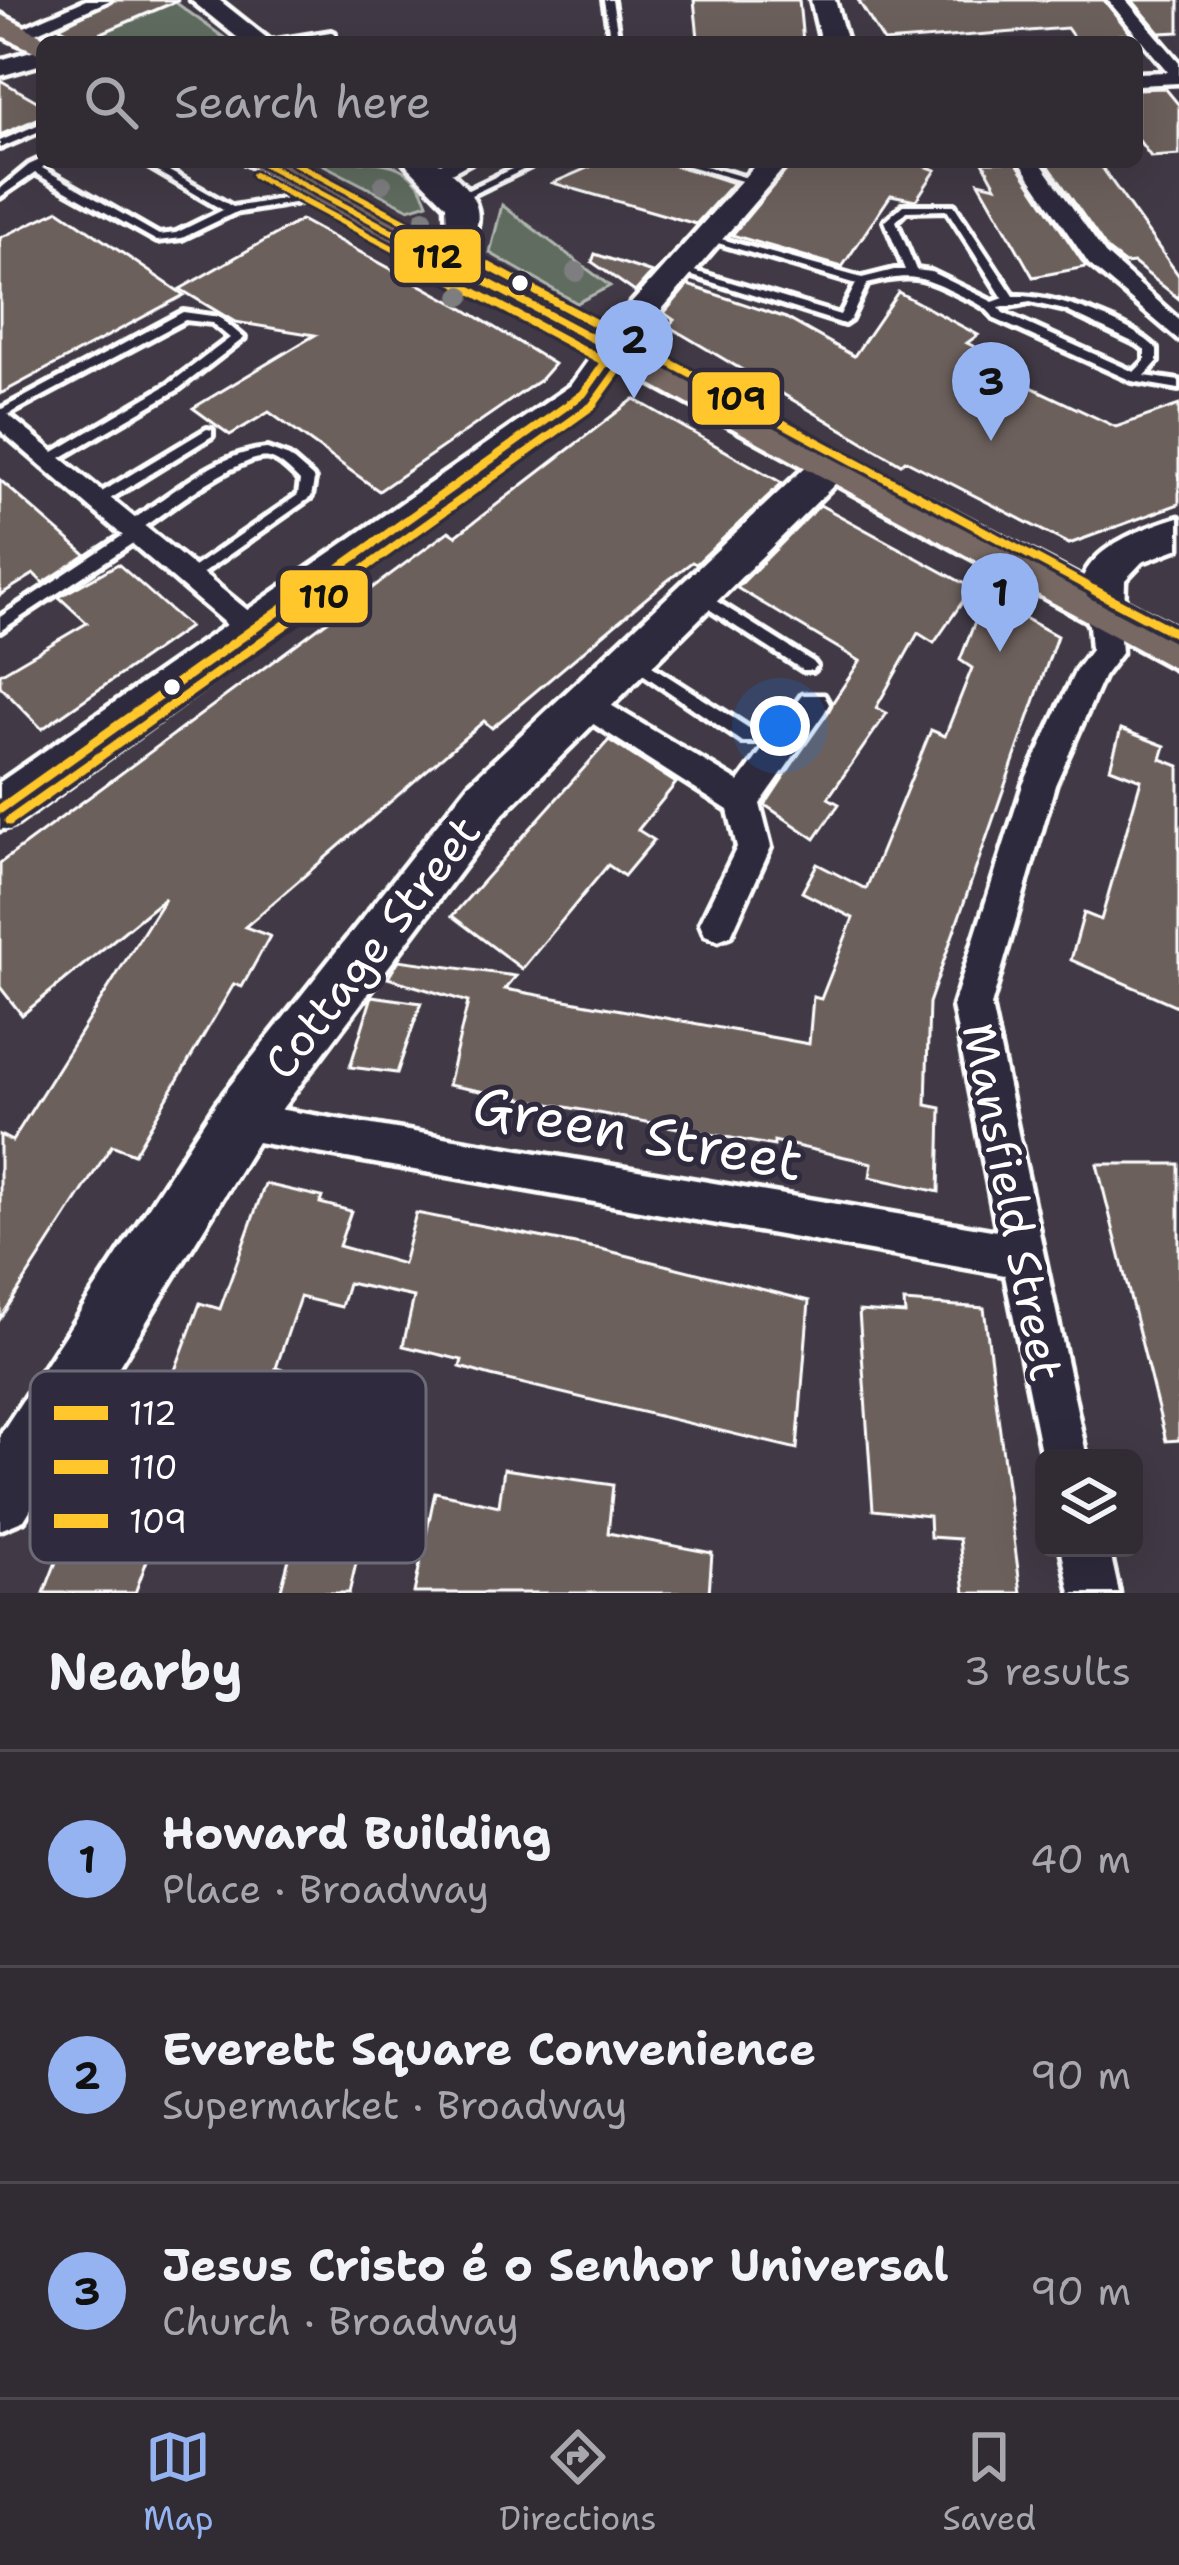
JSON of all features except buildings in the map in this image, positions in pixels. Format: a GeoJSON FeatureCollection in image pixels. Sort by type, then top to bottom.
{"type":"FeatureCollection","features":[{"type":"Feature","properties":{"kind":"main road"},"geometry":{"type":"LineString","coordinates":[[272,168],[1179,652]]}},
{"type":"Feature","properties":{"kind":"street"},"geometry":{"type":"LineString","coordinates":[[21,34],[101,0]]}},
{"type":"Feature","properties":{"kind":"street"},"geometry":{"type":"LineString","coordinates":[[203,0],[251,36]]}},
{"type":"Feature","properties":{"kind":"street"},"geometry":{"type":"LineString","coordinates":[[823,0],[832,36]]}},
{"type":"Feature","properties":{"kind":"street"},"geometry":{"type":"LineString","coordinates":[[1118,0],[1179,75]]}},
{"type":"Feature","properties":{"kind":"street"},"geometry":{"type":"LineString","coordinates":[[0,68],[36,58]]}},
{"type":"Feature","properties":{"kind":"street"},"geometry":{"type":"LineString","coordinates":[[1143,78],[1179,75]]}},
{"type":"Feature","properties":{"kind":"street"},"geometry":{"type":"LineString","coordinates":[[440,168],[461,196],[465,217],[461,241],[443,260]]}},
{"type":"Feature","properties":{"kind":"street"},"geometry":{"type":"LineString","coordinates":[[1034,168],[1097,259],[1179,333]]}},
{"type":"Feature","properties":{"kind":"street"},"geometry":{"type":"LineString","coordinates":[[0,808],[583,394],[614,350],[765,172]]}},
{"type":"Feature","properties":{"kind":"street"},"geometry":{"type":"LineString","coordinates":[[0,416],[251,630]]}},
{"type":"Feature","properties":{"kind":"street","name":"Cottage Street"},"geometry":{"type":"LineString","coordinates":[[79,1371],[236,1122],[486,799],[829,467]]}},
{"type":"Feature","properties":{"kind":"street"},"geometry":{"type":"LineString","coordinates":[[1103,611],[1104,575],[1128,551],[1179,532]]}},
{"type":"Feature","properties":{"kind":"street","name":"Mansfield Street"},"geometry":{"type":"LineString","coordinates":[[1062,1449],[1019,1256],[972,1006],[1039,785],[1091,670],[1106,653],[1103,611]]}},
{"type":"Feature","properties":{"kind":"street"},"geometry":{"type":"LineString","coordinates":[[584,701],[743,802],[754,847],[718,922]]}},
{"type":"Feature","properties":{"kind":"street"},"geometry":{"type":"LineString","coordinates":[[743,802],[813,704]]}},
{"type":"Feature","properties":{"kind":"street","name":"Green Street"},"geometry":{"type":"LineString","coordinates":[[236,1122],[1019,1256]]}},
{"type":"Feature","properties":{"kind":"street","name":"Cottage Street"},"geometry":{"type":"LineString","coordinates":[[0,1496],[30,1448]]}},
{"type":"Feature","properties":{"kind":"street"},"geometry":{"type":"LineString","coordinates":[[1087,1557],[1095,1593]]}},
{"type":"Feature","properties":{"kind":"lane"},"geometry":{"type":"LineString","coordinates":[[608,0],[614,36]]}},
{"type":"Feature","properties":{"kind":"lane"},"geometry":{"type":"LineString","coordinates":[[316,36],[331,34]]}},
{"type":"Feature","properties":{"kind":"lane"},"geometry":{"type":"LineString","coordinates":[[0,145],[36,129]]}},
{"type":"Feature","properties":{"kind":"lane"},"geometry":{"type":"LineString","coordinates":[[0,194],[36,166]]}},
{"type":"Feature","properties":{"kind":"lane"},"geometry":{"type":"LineString","coordinates":[[44,168],[157,238],[178,236],[231,211],[323,195]]}},
{"type":"Feature","properties":{"kind":"lane"},"geometry":{"type":"LineString","coordinates":[[156,168],[231,211]]}},
{"type":"Feature","properties":{"kind":"lane"},"geometry":{"type":"LineString","coordinates":[[461,196],[521,168]]}},
{"type":"Feature","properties":{"kind":"lane"},"geometry":{"type":"LineString","coordinates":[[731,168],[765,172]]}},
{"type":"Feature","properties":{"kind":"lane"},"geometry":{"type":"LineString","coordinates":[[912,274],[890,221],[903,208],[950,207],[1009,298]]}},
{"type":"Feature","properties":{"kind":"lane"},"geometry":{"type":"LineString","coordinates":[[706,238],[862,282],[927,274],[992,305],[999,316],[1136,378],[1179,385]]}},
{"type":"Feature","properties":{"kind":"lane"},"geometry":{"type":"LineString","coordinates":[[680,270],[844,320],[862,282]]}},
{"type":"Feature","properties":{"kind":"lane"},"geometry":{"type":"LineString","coordinates":[[992,305],[1009,298],[1038,296],[1143,342],[1151,349],[1150,362],[1136,378]]}},
{"type":"Feature","properties":{"kind":"lane"},"geometry":{"type":"LineString","coordinates":[[0,416],[183,316],[215,320],[238,338],[173,386],[49,459]]}},
{"type":"Feature","properties":{"kind":"lane"},"geometry":{"type":"LineString","coordinates":[[100,499],[207,433]]}},
{"type":"Feature","properties":{"kind":"lane"},"geometry":{"type":"LineString","coordinates":[[0,625],[240,459],[262,451],[282,458],[307,480],[304,497],[188,576]]}},
{"type":"Feature","properties":{"kind":"lane"},"geometry":{"type":"LineString","coordinates":[[696,593],[808,666]]}},
{"type":"Feature","properties":{"kind":"lane"},"geometry":{"type":"LineString","coordinates":[[629,658],[749,737]]}},
{"type":"Feature","properties":{"kind":"green space"},"geometry":{"type":"Polygon","coordinates":[[[175,2],[222,36],[94,36],[175,2]]]}},
{"type":"Feature","properties":{"kind":"green space"},"geometry":{"type":"Polygon","coordinates":[[[330,168],[398,168],[410,175],[428,203],[409,209],[330,168]]]}},
{"type":"Feature","properties":{"kind":"green space"},"geometry":{"type":"Polygon","coordinates":[[[502,205],[610,286],[577,303],[490,253],[502,205]]]}},
{"type":"Feature","properties":{"kind":"transit line","name":"112"},"geometry":{"type":"LineString","coordinates":[[272,168],[614,350]]}},
{"type":"Feature","properties":{"kind":"transit line","name":"109"},"geometry":{"type":"LineString","coordinates":[[304,168],[1179,635]]}},
{"type":"Feature","properties":{"kind":"transit line","name":"110"},"geometry":{"type":"LineString","coordinates":[[254,175],[607,363]]}},
{"type":"Feature","properties":{"kind":"transit line","name":"112"},"geometry":{"type":"LineString","coordinates":[[0,809],[583,394],[614,350]]}},
{"type":"Feature","properties":{"kind":"transit line","name":"110"},"geometry":{"type":"LineString","coordinates":[[9,821],[592,406],[626,359]]}},
{"type":"Feature","properties":{"kind":"place","name":"Everett Square Convenience"},"geometry":{"type":"Point","coordinates":[634,399]}},
{"type":"Feature","properties":{"kind":"place","name":"Jesus Cristo é o Senhor Universal"},"geometry":{"type":"Point","coordinates":[991,441]}},
{"type":"Feature","properties":{"kind":"place","name":"Howard Building"},"geometry":{"type":"Point","coordinates":[1000,652]}}]}
